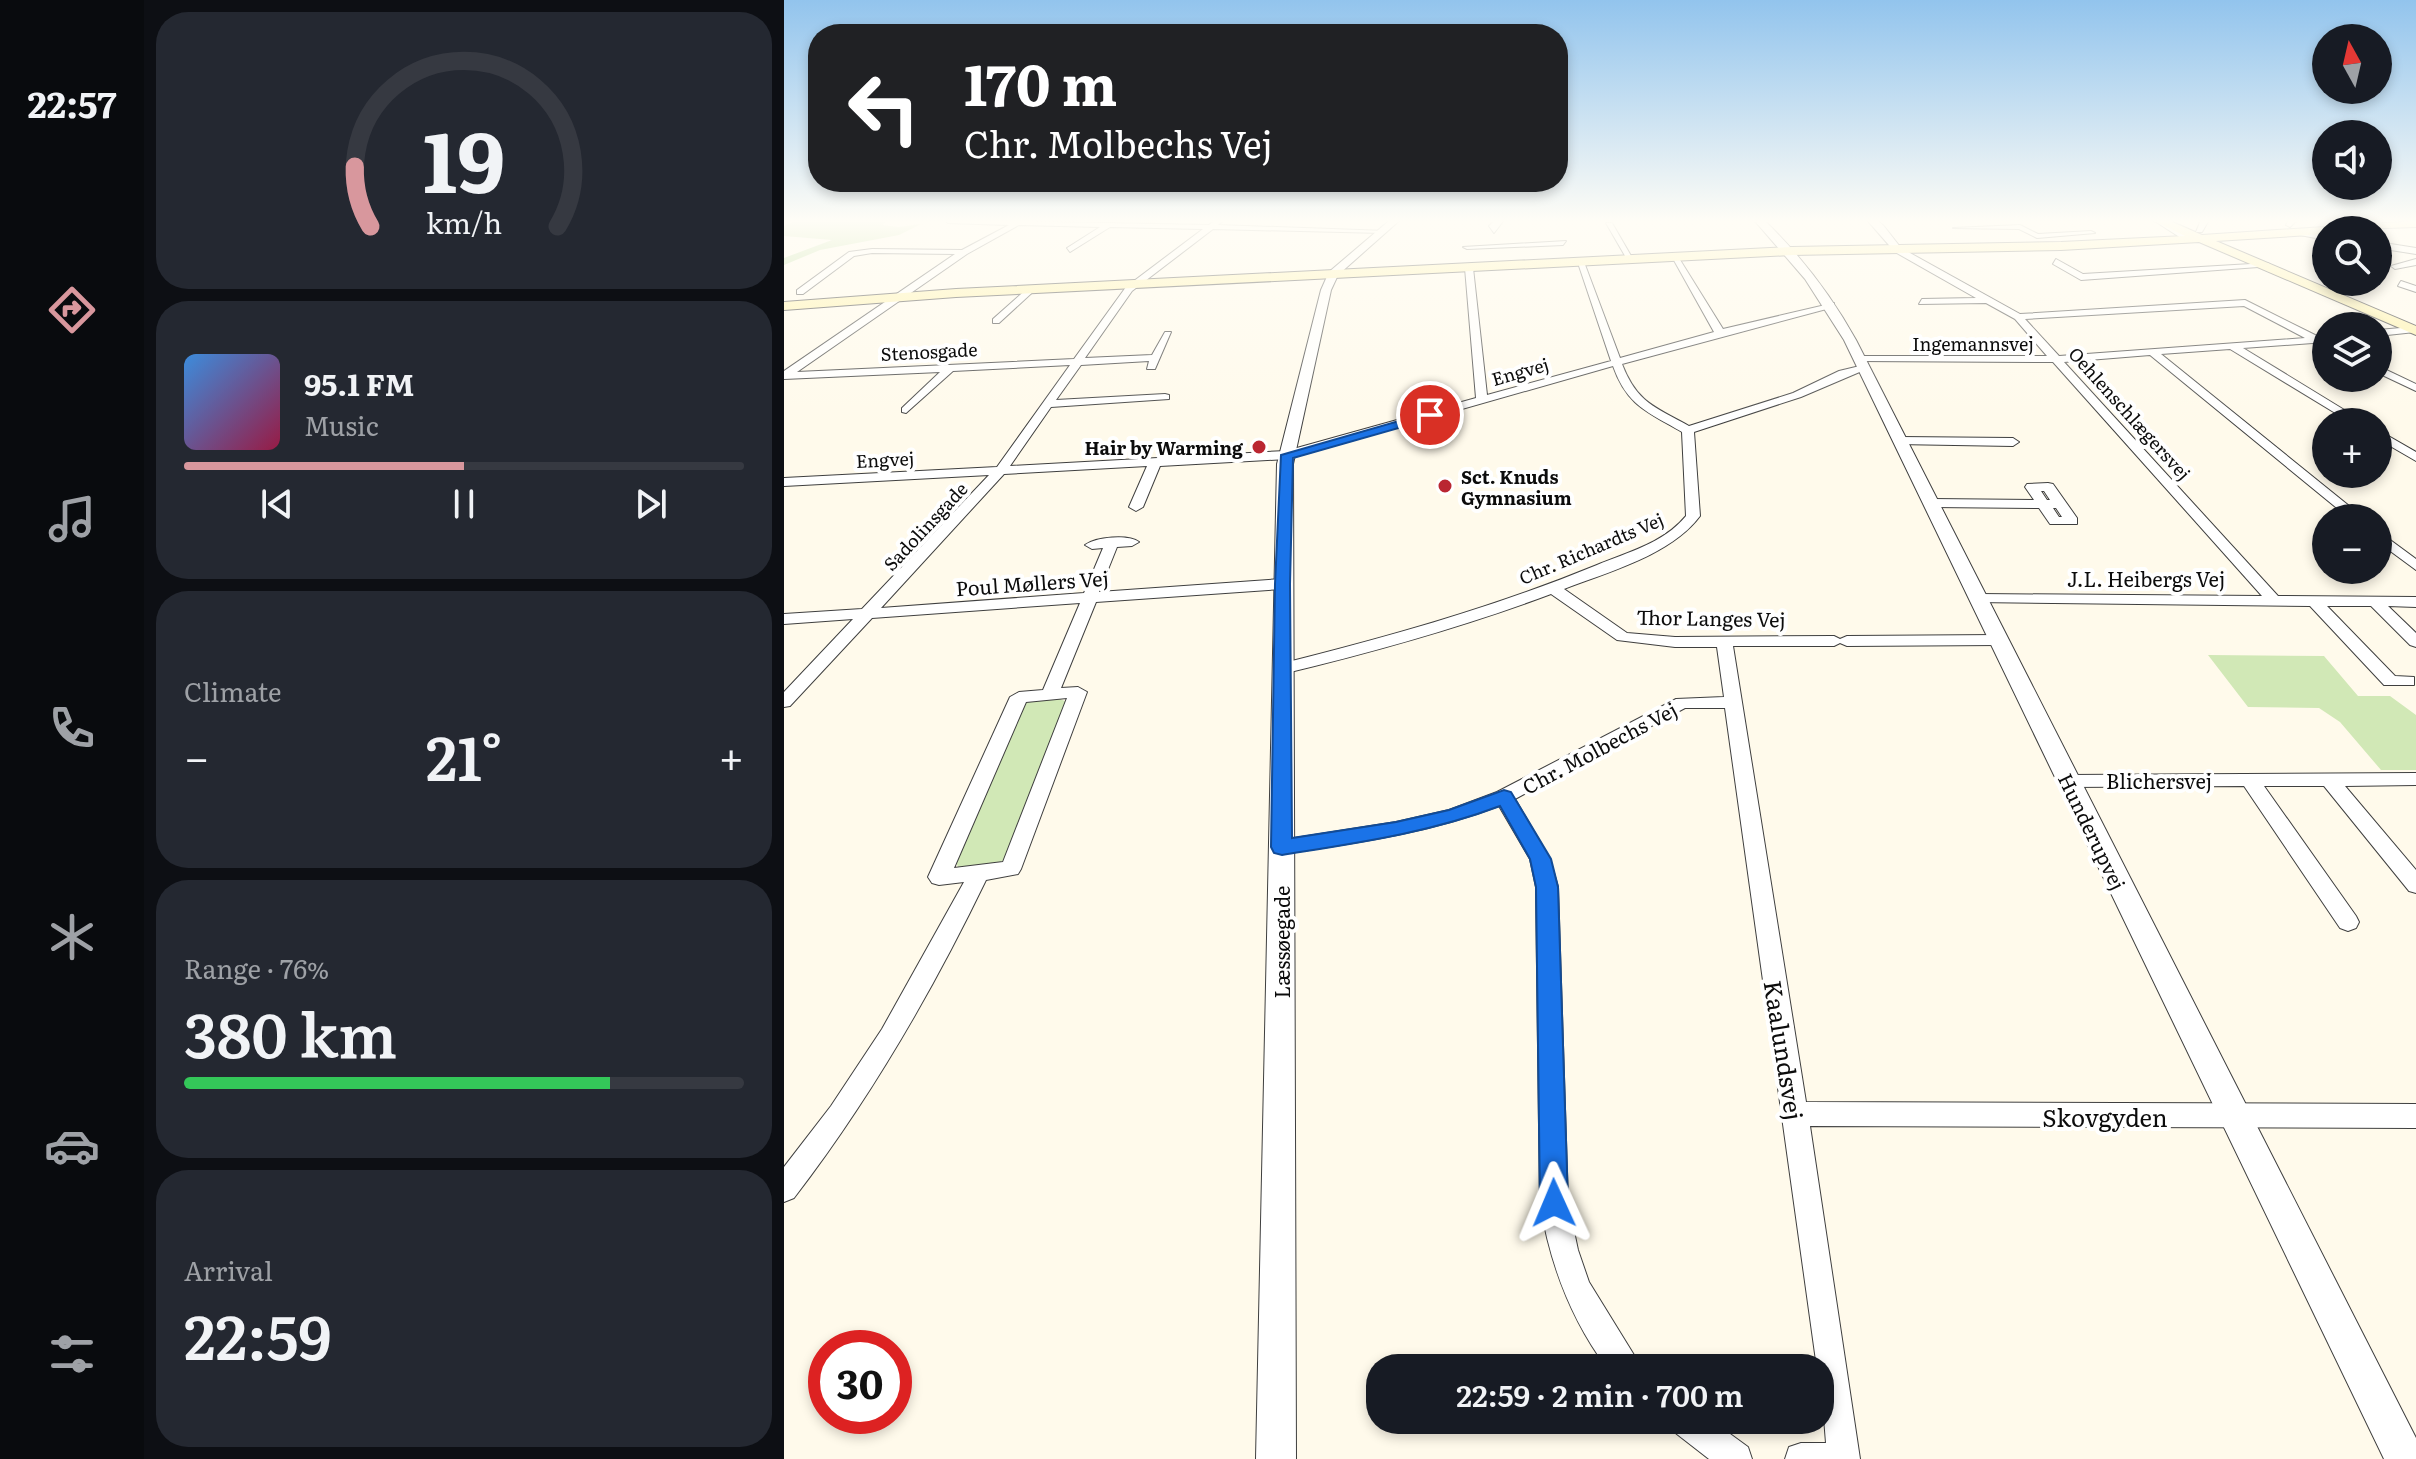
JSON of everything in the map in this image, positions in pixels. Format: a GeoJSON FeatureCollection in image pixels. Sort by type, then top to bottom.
{"type":"FeatureCollection","features":[{"type":"Feature","properties":{"kind":"main road"},"geometry":{"type":"LineString","coordinates":[[784,306],[1055,288]]}},
{"type":"Feature","properties":{"kind":"main road"},"geometry":{"type":"LineString","coordinates":[[2314,288],[2414,330]]}},
{"type":"Feature","properties":{"kind":"street"},"geometry":{"type":"LineString","coordinates":[[800,292],[805,288]]}},
{"type":"Feature","properties":{"kind":"street"},"geometry":{"type":"LineString","coordinates":[[784,376],[912,288]]}},
{"type":"Feature","properties":{"kind":"street","name":"Sadolinsgade"},"geometry":{"type":"LineString","coordinates":[[784,702],[1000,471],[1131,288]]}},
{"type":"Feature","properties":{"kind":"street","name":"Læssøegade"},"geometry":{"type":"LineString","coordinates":[[1276,1459],[1282,584],[1287,455],[1328,288]]}},
{"type":"Feature","properties":{"kind":"street"},"geometry":{"type":"LineString","coordinates":[[1471,288],[1482,401]]}},
{"type":"Feature","properties":{"kind":"street"},"geometry":{"type":"LineString","coordinates":[[1590,288],[1632,396],[1688,430],[1797,395],[1862,364]]}},
{"type":"Feature","properties":{"kind":"street"},"geometry":{"type":"LineString","coordinates":[[1693,288],[1720,333]]}},
{"type":"Feature","properties":{"kind":"street","name":"Hunderupvej"},"geometry":{"type":"LineString","coordinates":[[1819,288],[1831,305],[1932,503],[2405,1459]]}},
{"type":"Feature","properties":{"kind":"street","name":"Oehlenschlægersvej"},"geometry":{"type":"LineString","coordinates":[[1967,288],[2018,317],[2274,601]]}},
{"type":"Feature","properties":{"kind":"street"},"geometry":{"type":"LineString","coordinates":[[996,321],[1032,289]]}},
{"type":"Feature","properties":{"kind":"street"},"geometry":{"type":"LineString","coordinates":[[1922,302],[1988,300]]}},
{"type":"Feature","properties":{"kind":"street"},"geometry":{"type":"LineString","coordinates":[[2018,317],[2245,303],[2312,336]]}},
{"type":"Feature","properties":{"kind":"street","name":"Engvej"},"geometry":{"type":"LineString","coordinates":[[784,482],[1287,455],[1720,333],[1831,305]]}},
{"type":"Feature","properties":{"kind":"street"},"geometry":{"type":"LineString","coordinates":[[2392,332],[2414,330]]}},
{"type":"Feature","properties":{"kind":"street"},"geometry":{"type":"LineString","coordinates":[[1150,370],[1168,334]]}},
{"type":"Feature","properties":{"kind":"street","name":"Ingemannsvej"},"geometry":{"type":"LineString","coordinates":[[1862,364],[2057,359],[2312,342]]}},
{"type":"Feature","properties":{"kind":"street"},"geometry":{"type":"LineString","coordinates":[[2232,346],[2335,408]]}},
{"type":"Feature","properties":{"kind":"street"},"geometry":{"type":"LineString","coordinates":[[2152,352],[2340,504]]}},
{"type":"Feature","properties":{"kind":"street"},"geometry":{"type":"LineString","coordinates":[[1076,362],[1156,358]]}},
{"type":"Feature","properties":{"kind":"street","name":"Stenosgade"},"geometry":{"type":"LineString","coordinates":[[784,376],[1076,362]]}},
{"type":"Feature","properties":{"kind":"street"},"geometry":{"type":"LineString","coordinates":[[906,410],[951,367]]}},
{"type":"Feature","properties":{"kind":"street"},"geometry":{"type":"LineString","coordinates":[[2392,376],[2416,388]]}},
{"type":"Feature","properties":{"kind":"street"},"geometry":{"type":"LineString","coordinates":[[1048,404],[1165,397]]}},
{"type":"Feature","properties":{"kind":"street","name":"Chr. Richardts Vej"},"geometry":{"type":"LineString","coordinates":[[1282,669],[1460,621],[1554,589],[1666,541],[1688,524],[1695,506],[1688,430]]}},
{"type":"Feature","properties":{"kind":"street"},"geometry":{"type":"LineString","coordinates":[[1900,441],[2013,442]]}},
{"type":"Feature","properties":{"kind":"street"},"geometry":{"type":"LineString","coordinates":[[2392,442],[2416,457]]}},
{"type":"Feature","properties":{"kind":"street"},"geometry":{"type":"LineString","coordinates":[[1136,507],[1155,463]]}},
{"type":"Feature","properties":{"kind":"street"},"geometry":{"type":"LineString","coordinates":[[2032,487],[2048,487],[2072,521],[2055,521],[2044,504],[2032,487]]}},
{"type":"Feature","properties":{"kind":"street"},"geometry":{"type":"LineString","coordinates":[[1932,503],[2059,504]]}},
{"type":"Feature","properties":{"kind":"street"},"geometry":{"type":"LineString","coordinates":[[1092,545],[1132,542]]}},
{"type":"Feature","properties":{"kind":"street"},"geometry":{"type":"LineString","coordinates":[[1050,694],[1112,543]]}},
{"type":"Feature","properties":{"kind":"street"},"geometry":{"type":"LineString","coordinates":[[2392,546],[2416,566]]}},
{"type":"Feature","properties":{"kind":"street","name":"Poul Møllers Vej"},"geometry":{"type":"LineString","coordinates":[[784,619],[1282,584]]}},
{"type":"Feature","properties":{"kind":"street","name":"Thor Langes Vej"},"geometry":{"type":"LineString","coordinates":[[1554,589],[1623,637],[1675,642],[1999,640]]}},
{"type":"Feature","properties":{"kind":"street","name":"J.L. Heibergs Vej"},"geometry":{"type":"LineString","coordinates":[[1979,599],[2416,602]]}},
{"type":"Feature","properties":{"kind":"street"},"geometry":{"type":"LineString","coordinates":[[2314,601],[2390,681],[2408,681]]}},
{"type":"Feature","properties":{"kind":"street"},"geometry":{"type":"LineString","coordinates":[[2374,601],[2416,642]]}},
{"type":"Feature","properties":{"kind":"street","name":"Kaalundsvej"},"geometry":{"type":"LineString","coordinates":[[1724,642],[1844,1459]]}},
{"type":"Feature","properties":{"kind":"street"},"geometry":{"type":"LineString","coordinates":[[1078,692],[1011,869],[979,873],[939,877],[1019,697],[1078,692]]}},
{"type":"Feature","properties":{"kind":"street","name":"Chr. Molbechs Vej"},"geometry":{"type":"LineString","coordinates":[[1282,847],[1396,829],[1453,816],[1504,797],[1682,703],[1733,702]]}},
{"type":"Feature","properties":{"kind":"street"},"geometry":{"type":"LineString","coordinates":[[2329,779],[2416,885]]}},
{"type":"Feature","properties":{"kind":"street","name":"Blichersvej"},"geometry":{"type":"LineString","coordinates":[[2068,781],[2416,779]]}},
{"type":"Feature","properties":{"kind":"street"},"geometry":{"type":"LineString","coordinates":[[2249,780],[2348,922]]}},
{"type":"Feature","properties":{"kind":"street"},"geometry":{"type":"LineString","coordinates":[[1504,797],[1540,859],[1547,887],[1554,1203],[1560,1246],[1575,1290],[1598,1333],[1615,1354]]}},
{"type":"Feature","properties":{"kind":"street"},"geometry":{"type":"LineString","coordinates":[[784,1189],[875,1067],[934,965],[979,873]]}},
{"type":"Feature","properties":{"kind":"street","name":"Skovgyden"},"geometry":{"type":"LineString","coordinates":[[1794,1114],[2416,1116]]}},
{"type":"Feature","properties":{"kind":"street"},"geometry":{"type":"LineString","coordinates":[[1703,1434],[1736,1459]]}},
{"type":"Feature","properties":{"kind":"street"},"geometry":{"type":"LineString","coordinates":[[1801,1459],[1825,1459]]}},
{"type":"Feature","properties":{"kind":"green space"},"geometry":{"type":"Polygon","coordinates":[[[2208,655],[2324,656],[2358,696],[2390,696],[2416,715],[2416,770],[2381,770],[2340,722],[2319,708],[2248,707],[2208,655]]]}},
{"type":"Feature","properties":{"kind":"green space"},"geometry":{"type":"Polygon","coordinates":[[[1058,698],[1067,702],[1007,858],[997,864],[958,867],[956,862],[1023,704],[1058,698]]]}},
{"type":"Feature","properties":{"kind":"place","name":"Hair by Warming"},"geometry":{"type":"Point","coordinates":[1259,447]}},
{"type":"Feature","properties":{"kind":"place","name":"Sct. Knuds Gymnasium"},"geometry":{"type":"Point","coordinates":[1445,486]}},
{"type":"Feature","properties":{"kind":"route"},"geometry":{"type":"LineString","coordinates":[[1430,415],[1287,455],[1282,584],[1282,847],[1396,829],[1453,816],[1504,797],[1540,859],[1547,887],[1554,1203]]}}]}
